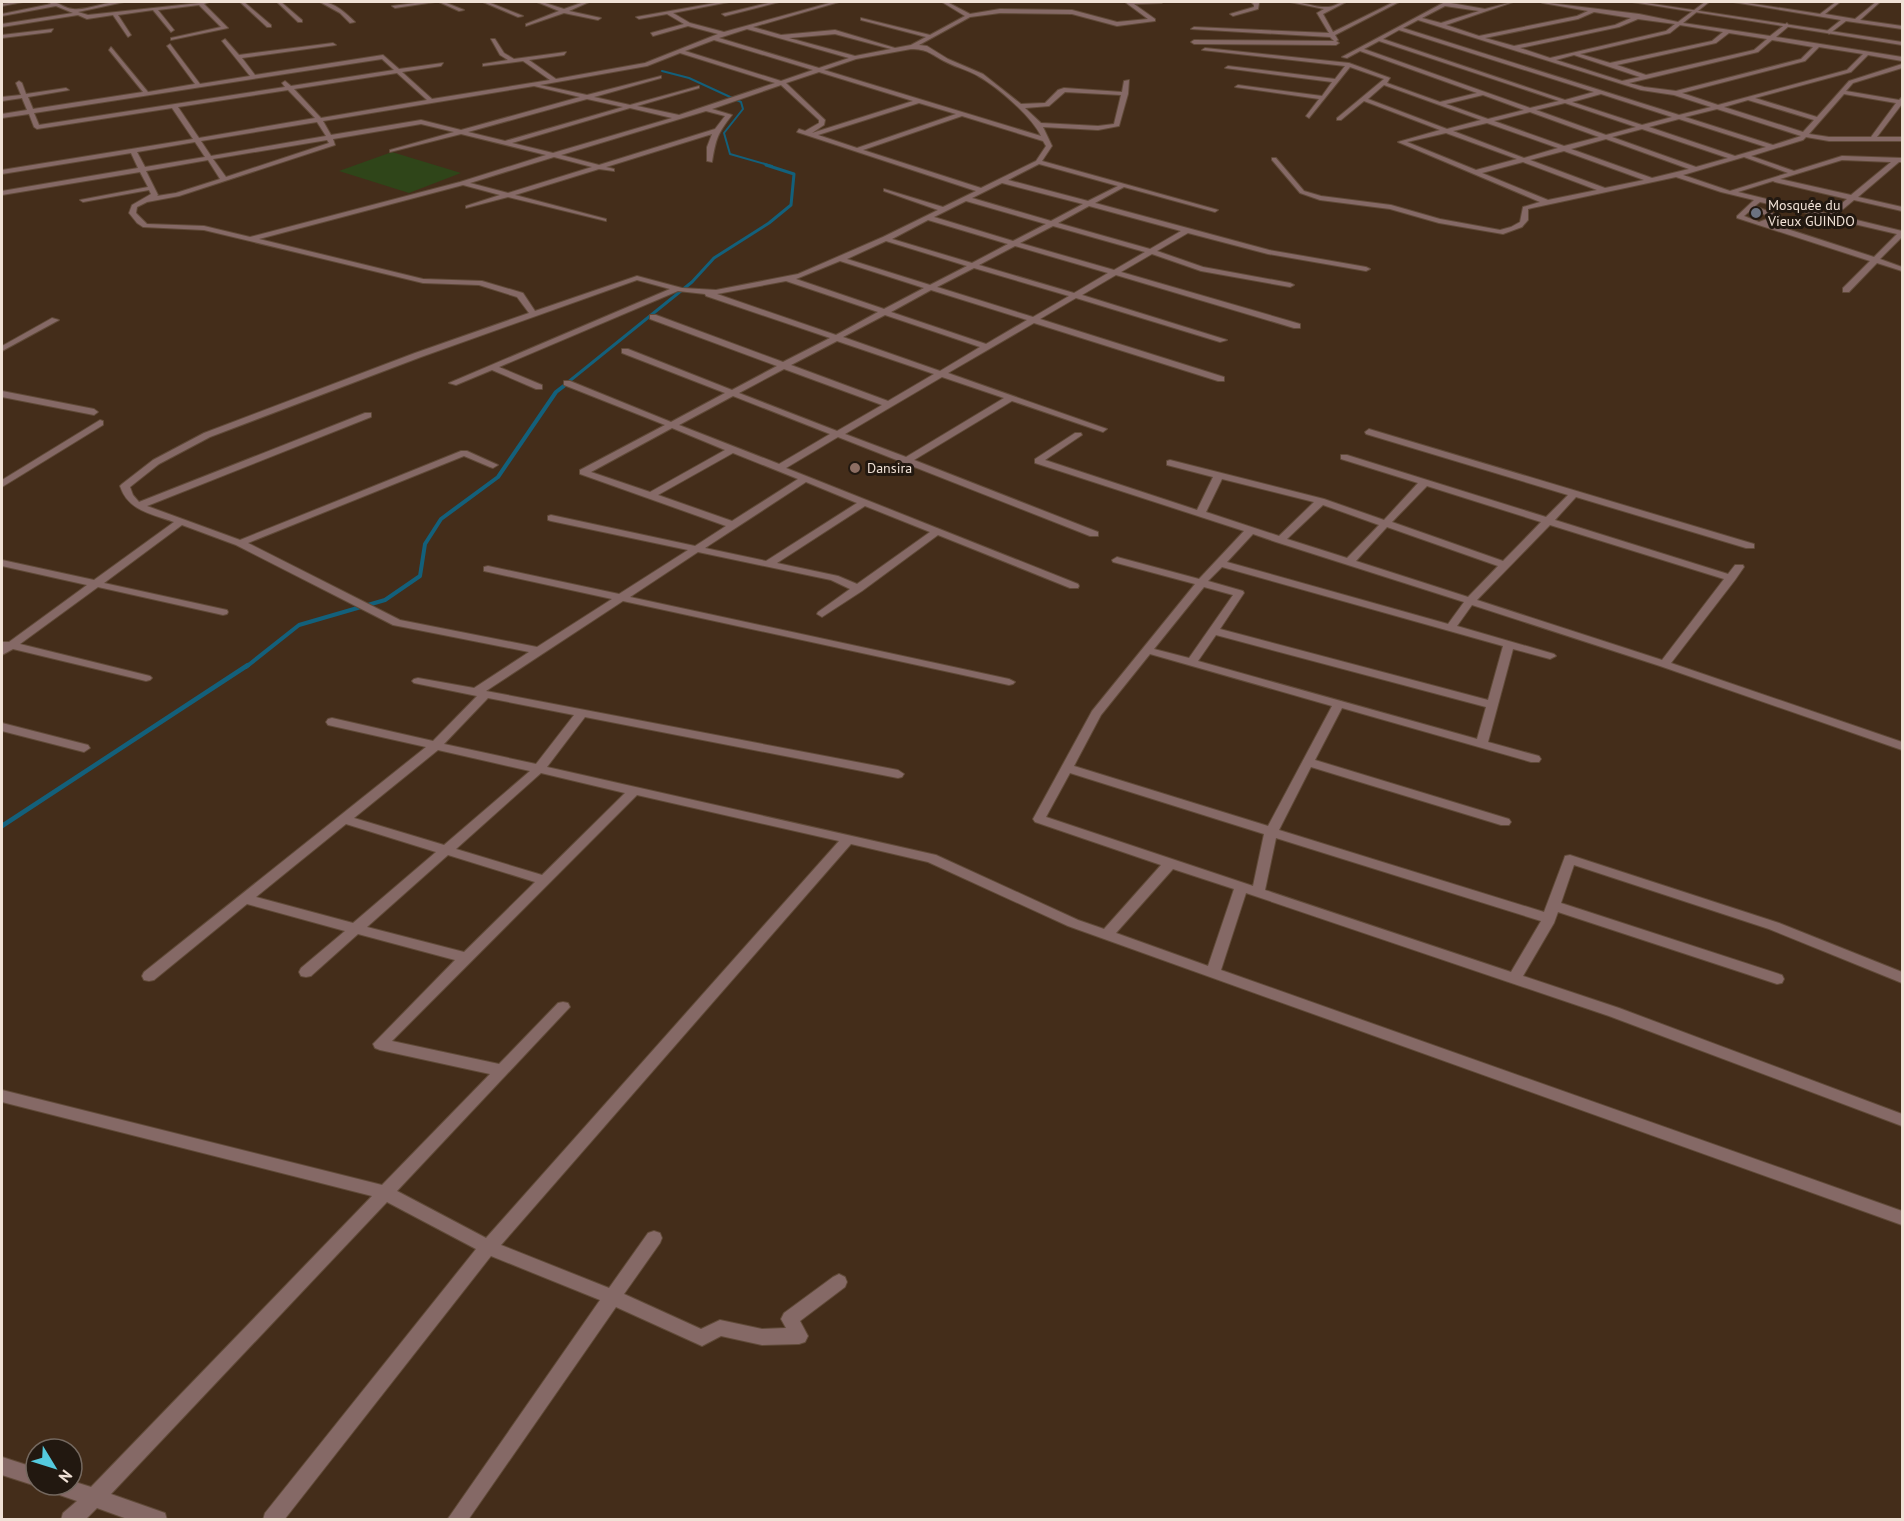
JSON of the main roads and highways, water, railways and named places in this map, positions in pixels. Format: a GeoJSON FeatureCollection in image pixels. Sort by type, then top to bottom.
{"type":"FeatureCollection","features":[{"type":"Feature","properties":{"kind":"waterway"},"geometry":{"type":"LineString","coordinates":[[662,71],[689,78],[741,102],[743,109],[724,133],[730,154],[772,166]]}},
{"type":"Feature","properties":{"kind":"waterway"},"geometry":{"type":"LineString","coordinates":[[567,383],[692,282],[714,258],[769,223],[791,205],[794,174],[766,165]]}},
{"type":"Feature","properties":{"kind":"waterway"},"geometry":{"type":"LineString","coordinates":[[246,667],[299,625],[385,600],[420,576],[425,544],[441,519],[498,477],[556,392],[569,382]]}},
{"type":"Feature","properties":{"kind":"waterway"},"geometry":{"type":"LineString","coordinates":[[2,826],[248,665]]}},
{"type":"Feature","properties":{"kind":"place","name":"Mosquée du Vieux GUINDO"},"geometry":{"type":"Point","coordinates":[1756,213]}},
{"type":"Feature","properties":{"kind":"place","name":"Dansira"},"geometry":{"type":"Point","coordinates":[855,468]}}]}
